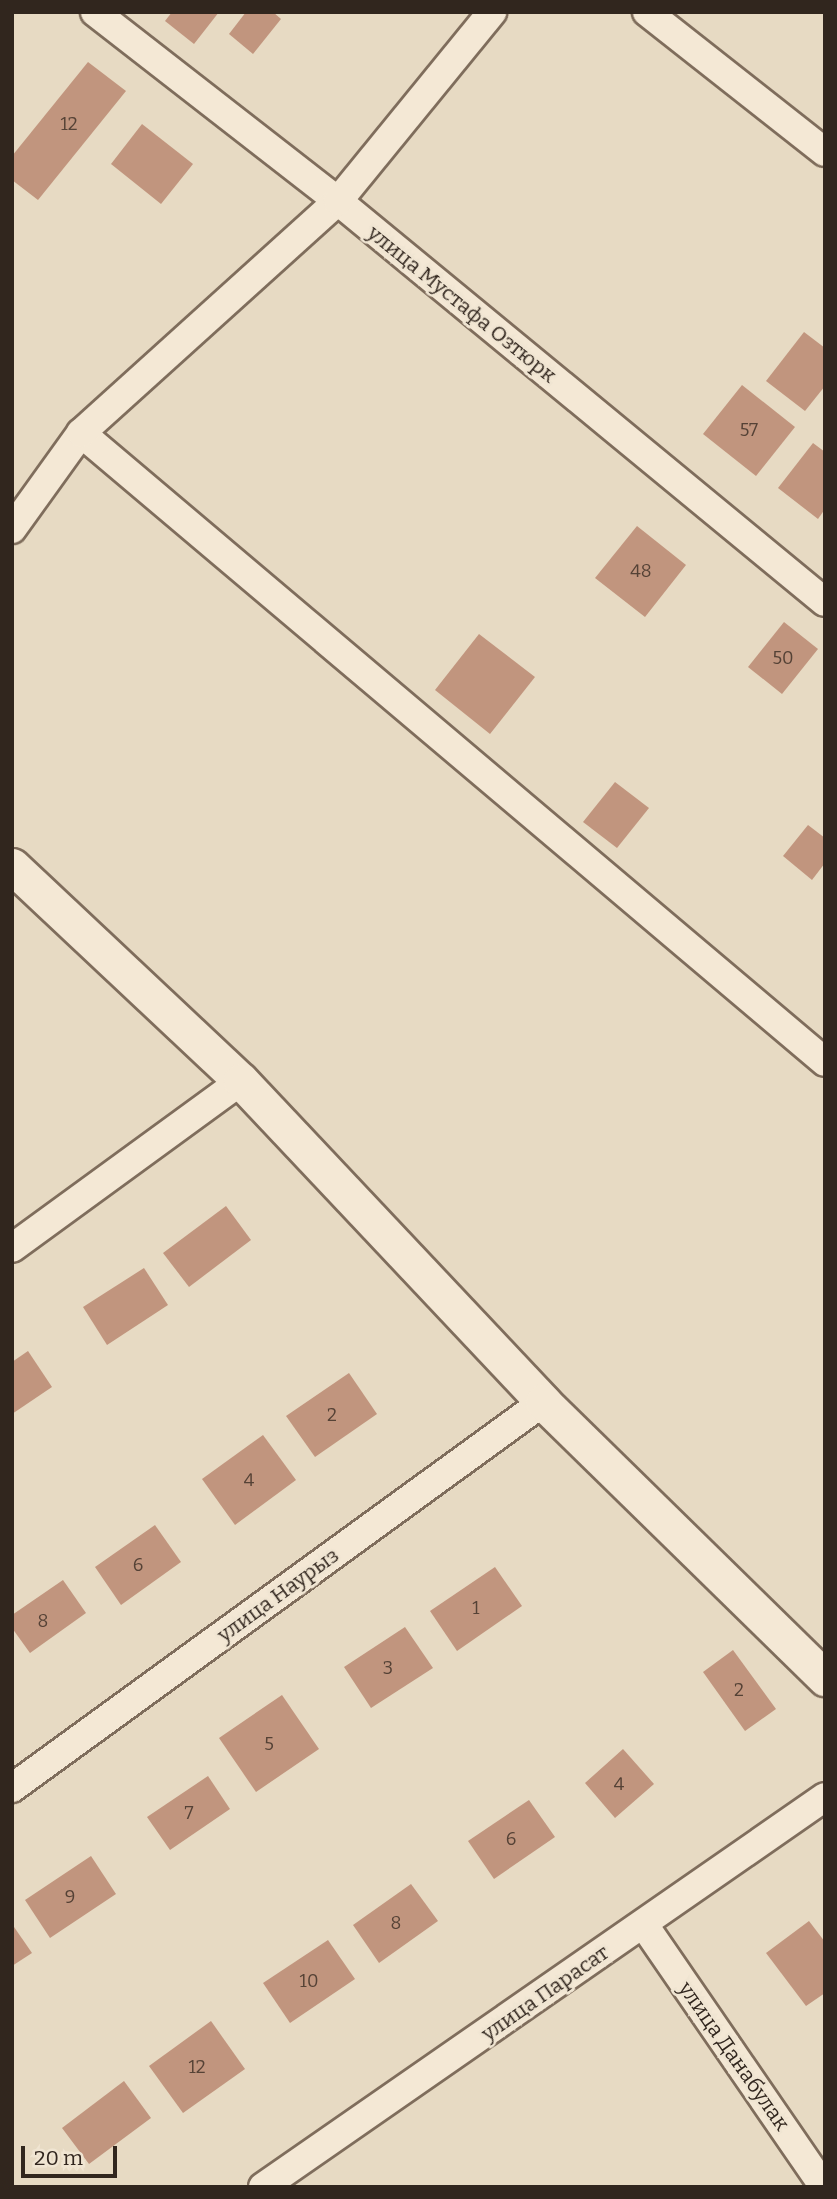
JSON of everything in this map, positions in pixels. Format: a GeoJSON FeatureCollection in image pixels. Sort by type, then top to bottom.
{"type":"FeatureCollection","features":[{"type":"Feature","properties":{"kind":"street","name":"улица Мустафа Озтюрк"},"geometry":{"type":"LineString","coordinates":[[94,12],[338,201],[825,602]]}},
{"type":"Feature","properties":{"kind":"street"},"geometry":{"type":"LineString","coordinates":[[12,529],[80,433],[338,201],[492,12]]}},
{"type":"Feature","properties":{"kind":"street"},"geometry":{"type":"LineString","coordinates":[[647,12],[825,152]]}},
{"type":"Feature","properties":{"kind":"street"},"geometry":{"type":"LineString","coordinates":[[80,433],[825,1062]]}},
{"type":"Feature","properties":{"kind":"street"},"geometry":{"type":"LineString","coordinates":[[12,866],[241,1081],[543,1402],[825,1678]]}},
{"type":"Feature","properties":{"kind":"street"},"geometry":{"type":"LineString","coordinates":[[12,1248],[241,1081]]}},
{"type":"Feature","properties":{"kind":"street","name":"улица Наурыз"},"geometry":{"type":"LineString","coordinates":[[12,1788],[543,1402]]}},
{"type":"Feature","properties":{"kind":"street","name":"улица Парасат"},"geometry":{"type":"LineString","coordinates":[[263,2187],[825,1797]]}},
{"type":"Feature","properties":{"kind":"street","name":"улица Данабулак"},"geometry":{"type":"LineString","coordinates":[[644,1925],[824,2187]]}},
{"type":"Feature","properties":{"kind":"building"},"geometry":{"type":"Polygon","coordinates":[[[172,12],[219,12],[194,44],[165,21],[172,12]]]}},
{"type":"Feature","properties":{"kind":"building"},"geometry":{"type":"Polygon","coordinates":[[[246,12],[273,12],[281,19],[253,54],[229,34],[246,12]]]}},
{"type":"Feature","properties":{"kind":"building"},"geometry":{"type":"Polygon","coordinates":[[[88,62],[126,91],[38,200],[12,180],[12,156],[88,62]]]}},
{"type":"Feature","properties":{"kind":"building"},"geometry":{"type":"Polygon","coordinates":[[[142,124],[193,164],[161,204],[111,164],[142,124]]]}},
{"type":"Feature","properties":{"kind":"building"},"geometry":{"type":"Polygon","coordinates":[[[804,332],[825,348],[825,386],[805,411],[766,381],[804,332]]]}},
{"type":"Feature","properties":{"kind":"building"},"geometry":{"type":"Polygon","coordinates":[[[742,385],[795,427],[756,476],[703,434],[742,385]]]}},
{"type":"Feature","properties":{"kind":"building"},"geometry":{"type":"Polygon","coordinates":[[[813,443],[825,452],[825,509],[818,519],[778,488],[813,443]]]}},
{"type":"Feature","properties":{"kind":"building"},"geometry":{"type":"Polygon","coordinates":[[[637,526],[686,565],[645,617],[595,578],[637,526]]]}},
{"type":"Feature","properties":{"kind":"building"},"geometry":{"type":"Polygon","coordinates":[[[784,622],[818,649],[782,694],[748,667],[784,622]]]}},
{"type":"Feature","properties":{"kind":"building"},"geometry":{"type":"Polygon","coordinates":[[[479,634],[535,677],[490,734],[435,690],[479,634]]]}},
{"type":"Feature","properties":{"kind":"building"},"geometry":{"type":"Polygon","coordinates":[[[615,782],[649,808],[617,848],[583,822],[615,782]]]}},
{"type":"Feature","properties":{"kind":"building"},"geometry":{"type":"Polygon","coordinates":[[[808,825],[825,838],[825,863],[812,880],[783,856],[808,825]]]}},
{"type":"Feature","properties":{"kind":"building"},"geometry":{"type":"Polygon","coordinates":[[[226,1206],[251,1240],[189,1287],[163,1253],[226,1206]]]}},
{"type":"Feature","properties":{"kind":"building"},"geometry":{"type":"Polygon","coordinates":[[[144,1268],[168,1305],[107,1345],[83,1307],[144,1268]]]}},
{"type":"Feature","properties":{"kind":"building"},"geometry":{"type":"Polygon","coordinates":[[[28,1351],[52,1387],[12,1414],[12,1362],[28,1351]]]}},
{"type":"Feature","properties":{"kind":"building"},"geometry":{"type":"Polygon","coordinates":[[[349,1373],[377,1414],[315,1457],[286,1416],[349,1373]]]}},
{"type":"Feature","properties":{"kind":"building"},"geometry":{"type":"Polygon","coordinates":[[[263,1435],[296,1480],[235,1525],[202,1479],[263,1435]]]}},
{"type":"Feature","properties":{"kind":"building"},"geometry":{"type":"Polygon","coordinates":[[[155,1525],[181,1562],[121,1605],[95,1567],[155,1525]]]}},
{"type":"Feature","properties":{"kind":"building"},"geometry":{"type":"Polygon","coordinates":[[[495,1567],[522,1606],[457,1651],[430,1611],[495,1567]]]}},
{"type":"Feature","properties":{"kind":"building"},"geometry":{"type":"Polygon","coordinates":[[[63,1580],[86,1613],[30,1653],[12,1628],[12,1615],[63,1580]]]}},
{"type":"Feature","properties":{"kind":"building"},"geometry":{"type":"Polygon","coordinates":[[[405,1627],[433,1668],[371,1708],[344,1667],[405,1627]]]}},
{"type":"Feature","properties":{"kind":"building"},"geometry":{"type":"Polygon","coordinates":[[[733,1650],[776,1709],[745,1731],[703,1672],[733,1650]]]}},
{"type":"Feature","properties":{"kind":"building"},"geometry":{"type":"Polygon","coordinates":[[[282,1695],[319,1749],[256,1792],[219,1738],[282,1695]]]}},
{"type":"Feature","properties":{"kind":"building"},"geometry":{"type":"Polygon","coordinates":[[[623,1749],[654,1784],[615,1818],[585,1783],[623,1749]]]}},
{"type":"Feature","properties":{"kind":"building"},"geometry":{"type":"Polygon","coordinates":[[[208,1776],[230,1809],[170,1850],[147,1817],[208,1776]]]}},
{"type":"Feature","properties":{"kind":"building"},"geometry":{"type":"Polygon","coordinates":[[[529,1800],[555,1837],[494,1879],[468,1841],[529,1800]]]}},
{"type":"Feature","properties":{"kind":"building"},"geometry":{"type":"Polygon","coordinates":[[[91,1856],[116,1894],[50,1938],[25,1900],[91,1856]]]}},
{"type":"Feature","properties":{"kind":"building"},"geometry":{"type":"Polygon","coordinates":[[[411,1884],[438,1921],[379,1963],[353,1925],[411,1884]]]}},
{"type":"Feature","properties":{"kind":"building"},"geometry":{"type":"Polygon","coordinates":[[[809,1921],[825,1942],[825,1993],[806,2006],[766,1953],[809,1921]]]}},
{"type":"Feature","properties":{"kind":"building"},"geometry":{"type":"Polygon","coordinates":[[[12,1924],[32,1953],[12,1966],[12,1924]]]}},
{"type":"Feature","properties":{"kind":"building"},"geometry":{"type":"Polygon","coordinates":[[[328,1940],[355,1979],[290,2023],[263,1983],[328,1940]]]}},
{"type":"Feature","properties":{"kind":"building"},"geometry":{"type":"Polygon","coordinates":[[[211,2021],[245,2069],[183,2113],[149,2066],[211,2021]]]}},
{"type":"Feature","properties":{"kind":"building"},"geometry":{"type":"Polygon","coordinates":[[[124,2081],[151,2118],[89,2164],[62,2128],[124,2081]]]}}]}
